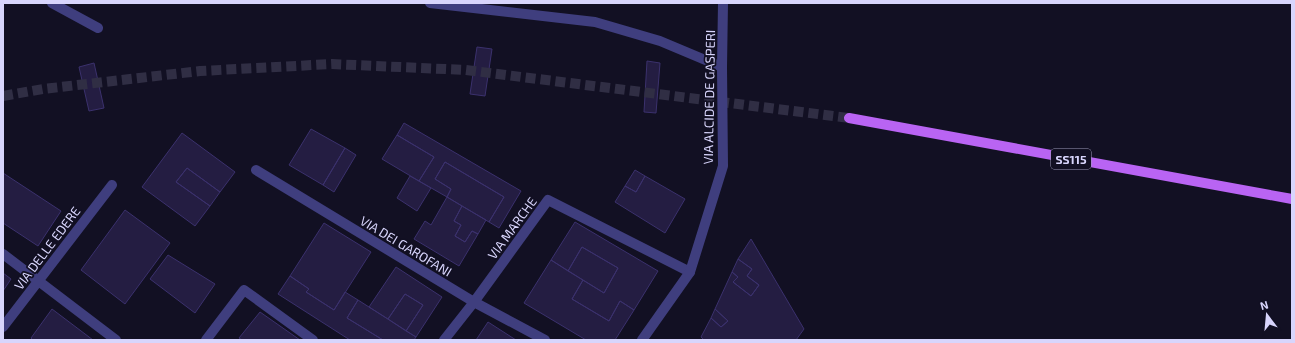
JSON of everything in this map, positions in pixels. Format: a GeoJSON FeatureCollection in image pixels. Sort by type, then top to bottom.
{"type":"FeatureCollection","features":[{"type":"Feature","properties":{"kind":"main road","name":"SS115"},"geometry":{"type":"LineString","coordinates":[[849,118],[1292,199]]}},
{"type":"Feature","properties":{"kind":"street"},"geometry":{"type":"LineString","coordinates":[[52,3],[98,28]]}},
{"type":"Feature","properties":{"kind":"street"},"geometry":{"type":"LineString","coordinates":[[430,3],[595,22],[660,40],[722,67]]}},
{"type":"Feature","properties":{"kind":"street","name":"VIA ALCIDE DE GASPERI"},"geometry":{"type":"LineString","coordinates":[[642,340],[690,272],[723,166],[723,3]]}},
{"type":"Feature","properties":{"kind":"street","name":"VIA DEI GAROFANI"},"geometry":{"type":"LineString","coordinates":[[256,170],[474,302],[545,340]]}},
{"type":"Feature","properties":{"kind":"street","name":"VIA DELLE EDERE"},"geometry":{"type":"LineString","coordinates":[[3,327],[112,185]]}},
{"type":"Feature","properties":{"kind":"street","name":"VIA MARCHE"},"geometry":{"type":"LineString","coordinates":[[444,340],[474,302],[548,200],[690,272]]}},
{"type":"Feature","properties":{"kind":"street"},"geometry":{"type":"LineString","coordinates":[[3,254],[116,340]]}},
{"type":"Feature","properties":{"kind":"street"},"geometry":{"type":"LineString","coordinates":[[206,340],[244,290],[313,340]]}},
{"type":"Feature","properties":{"kind":"building"},"geometry":{"type":"Polygon","coordinates":[[[477,47],[492,49],[485,96],[470,94],[477,47]]]}},
{"type":"Feature","properties":{"kind":"building"},"geometry":{"type":"Polygon","coordinates":[[[647,61],[660,63],[656,113],[644,112],[647,61]]]}},
{"type":"Feature","properties":{"kind":"building"},"geometry":{"type":"Polygon","coordinates":[[[94,63],[104,108],[89,111],[79,67],[94,63]]]}},
{"type":"Feature","properties":{"kind":"building"},"geometry":{"type":"Polygon","coordinates":[[[404,123],[521,191],[499,228],[489,222],[504,197],[445,162],[435,179],[451,189],[447,197],[419,181],[434,157],[397,135],[404,123]]]}},
{"type":"Feature","properties":{"kind":"building"},"geometry":{"type":"Polygon","coordinates":[[[311,129],[345,148],[323,185],[289,165],[311,129]]]}},
{"type":"Feature","properties":{"kind":"building"},"geometry":{"type":"Polygon","coordinates":[[[182,133],[235,172],[220,192],[187,168],[176,182],[210,206],[195,226],[142,187],[182,133]]]}},
{"type":"Feature","properties":{"kind":"building"},"geometry":{"type":"Polygon","coordinates":[[[397,135],[434,157],[419,181],[382,159],[397,135]]]}},
{"type":"Feature","properties":{"kind":"building"},"geometry":{"type":"Polygon","coordinates":[[[345,148],[356,155],[334,192],[323,185],[345,148]]]}},
{"type":"Feature","properties":{"kind":"building"},"geometry":{"type":"Polygon","coordinates":[[[445,162],[504,197],[489,222],[447,197],[451,189],[435,179],[445,162]]]}},
{"type":"Feature","properties":{"kind":"building"},"geometry":{"type":"Polygon","coordinates":[[[187,168],[220,192],[210,206],[176,182],[187,168]]]}},
{"type":"Feature","properties":{"kind":"building"},"geometry":{"type":"Polygon","coordinates":[[[635,170],[645,176],[636,192],[625,186],[635,170]]]}},
{"type":"Feature","properties":{"kind":"building"},"geometry":{"type":"Polygon","coordinates":[[[3,173],[61,211],[38,246],[3,223],[3,173]]]}},
{"type":"Feature","properties":{"kind":"building"},"geometry":{"type":"Polygon","coordinates":[[[410,176],[431,188],[417,211],[397,198],[410,176]]]}},
{"type":"Feature","properties":{"kind":"building"},"geometry":{"type":"Polygon","coordinates":[[[645,176],[685,199],[665,233],[615,202],[625,186],[636,192],[645,176]]]}},
{"type":"Feature","properties":{"kind":"building"},"geometry":{"type":"Polygon","coordinates":[[[447,197],[462,206],[454,221],[461,225],[455,236],[465,242],[472,231],[478,234],[459,266],[414,239],[425,221],[431,225],[447,197]]]}},
{"type":"Feature","properties":{"kind":"building"},"geometry":{"type":"Polygon","coordinates":[[[462,206],[486,220],[478,234],[472,231],[465,242],[455,236],[461,225],[454,221],[462,206]]]}},
{"type":"Feature","properties":{"kind":"building"},"geometry":{"type":"Polygon","coordinates":[[[125,210],[170,243],[125,304],[81,270],[125,210]]]}},
{"type":"Feature","properties":{"kind":"building"},"geometry":{"type":"Polygon","coordinates":[[[575,222],[658,271],[634,310],[620,301],[609,321],[572,299],[583,280],[604,293],[618,268],[582,247],[568,271],[551,260],[575,222]]]}},
{"type":"Feature","properties":{"kind":"building"},"geometry":{"type":"Polygon","coordinates":[[[324,223],[371,252],[334,310],[306,292],[309,289],[290,276],[324,223]]]}},
{"type":"Feature","properties":{"kind":"building"},"geometry":{"type":"Polygon","coordinates":[[[751,239],[804,329],[796,340],[704,340],[701,337],[711,318],[721,327],[728,321],[715,309],[732,272],[738,277],[733,282],[751,296],[759,285],[747,276],[752,269],[738,259],[751,239]]]}},
{"type":"Feature","properties":{"kind":"building"},"geometry":{"type":"Polygon","coordinates":[[[582,247],[618,268],[604,293],[568,271],[582,247]]]}},
{"type":"Feature","properties":{"kind":"building"},"geometry":{"type":"Polygon","coordinates":[[[168,255],[215,284],[195,313],[150,279],[168,255]]]}},
{"type":"Feature","properties":{"kind":"building"},"geometry":{"type":"Polygon","coordinates":[[[738,259],[752,269],[747,276],[759,285],[751,296],[733,282],[738,277],[732,272],[738,259]]]}},
{"type":"Feature","properties":{"kind":"building"},"geometry":{"type":"Polygon","coordinates":[[[551,260],[583,280],[572,299],[609,321],[620,301],[634,310],[615,340],[586,340],[524,303],[551,260]]]}},
{"type":"Feature","properties":{"kind":"building"},"geometry":{"type":"Polygon","coordinates":[[[396,267],[442,297],[416,337],[406,331],[423,305],[405,294],[388,319],[369,307],[396,267]]]}},
{"type":"Feature","properties":{"kind":"building"},"geometry":{"type":"Polygon","coordinates":[[[3,273],[11,279],[3,291],[3,273]]]}},
{"type":"Feature","properties":{"kind":"building"},"geometry":{"type":"Polygon","coordinates":[[[290,276],[309,289],[306,292],[334,310],[345,292],[358,300],[347,318],[383,340],[350,340],[278,294],[290,276]]]}},
{"type":"Feature","properties":{"kind":"building"},"geometry":{"type":"Polygon","coordinates":[[[405,294],[423,305],[406,331],[388,319],[405,294]]]}},
{"type":"Feature","properties":{"kind":"building"},"geometry":{"type":"Polygon","coordinates":[[[358,300],[416,337],[414,340],[383,340],[347,318],[358,300]]]}},
{"type":"Feature","properties":{"kind":"building"},"geometry":{"type":"Polygon","coordinates":[[[52,309],[93,340],[33,340],[31,338],[52,309]]]}},
{"type":"Feature","properties":{"kind":"building"},"geometry":{"type":"Polygon","coordinates":[[[715,309],[728,321],[721,327],[711,318],[715,309]]]}},
{"type":"Feature","properties":{"kind":"building"},"geometry":{"type":"Polygon","coordinates":[[[260,312],[300,340],[242,340],[239,338],[260,312]]]}},
{"type":"Feature","properties":{"kind":"building"},"geometry":{"type":"Polygon","coordinates":[[[488,322],[516,340],[476,340],[488,322]]]}},
{"type":"Feature","properties":{"kind":"tunnel"},"geometry":{"type":"LineString","coordinates":[[3,96],[43,89],[200,71],[332,64],[466,70],[849,118]]}}]}
